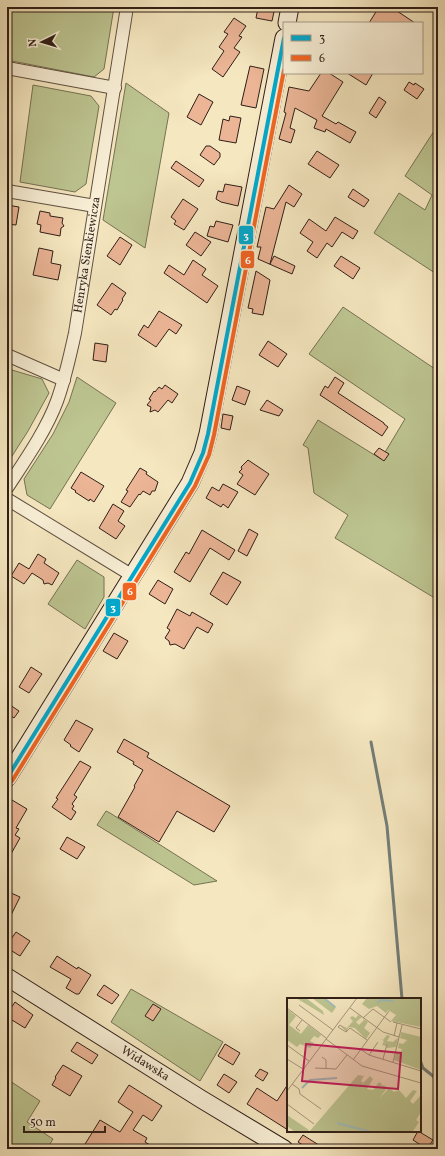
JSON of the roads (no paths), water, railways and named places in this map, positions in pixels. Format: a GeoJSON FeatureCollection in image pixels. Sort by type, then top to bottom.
{"type":"FeatureCollection","features":[{"type":"Feature","properties":{"kind":"street","name":"Henryka Sienkiewicza"},"geometry":{"type":"LineString","coordinates":[[7,488],[40,435],[57,402],[64,380],[75,333],[127,7]]}},
{"type":"Feature","properties":{"kind":"street"},"geometry":{"type":"LineString","coordinates":[[287,22],[290,7]]}},
{"type":"Feature","properties":{"kind":"street"},"geometry":{"type":"LineString","coordinates":[[7,778],[190,483],[203,453],[208,434],[283,43]]}},
{"type":"Feature","properties":{"kind":"street"},"geometry":{"type":"LineString","coordinates":[[7,68],[115,88]]}},
{"type":"Feature","properties":{"kind":"street"},"geometry":{"type":"LineString","coordinates":[[7,191],[95,206]]}},
{"type":"Feature","properties":{"kind":"street"},"geometry":{"type":"LineString","coordinates":[[7,355],[64,380]]}},
{"type":"Feature","properties":{"kind":"street"},"geometry":{"type":"LineString","coordinates":[[7,499],[132,576]]}},
{"type":"Feature","properties":{"kind":"street","name":"Widawska"},"geometry":{"type":"LineString","coordinates":[[7,976],[201,1099],[284,1149]]}},
{"type":"Feature","properties":{"kind":"waterway"},"geometry":{"type":"LineString","coordinates":[[371,742],[387,826],[402,998]]}},
{"type":"Feature","properties":{"kind":"waterway"},"geometry":{"type":"LineString","coordinates":[[421,1063],[423,1068],[438,1080]]}}]}
